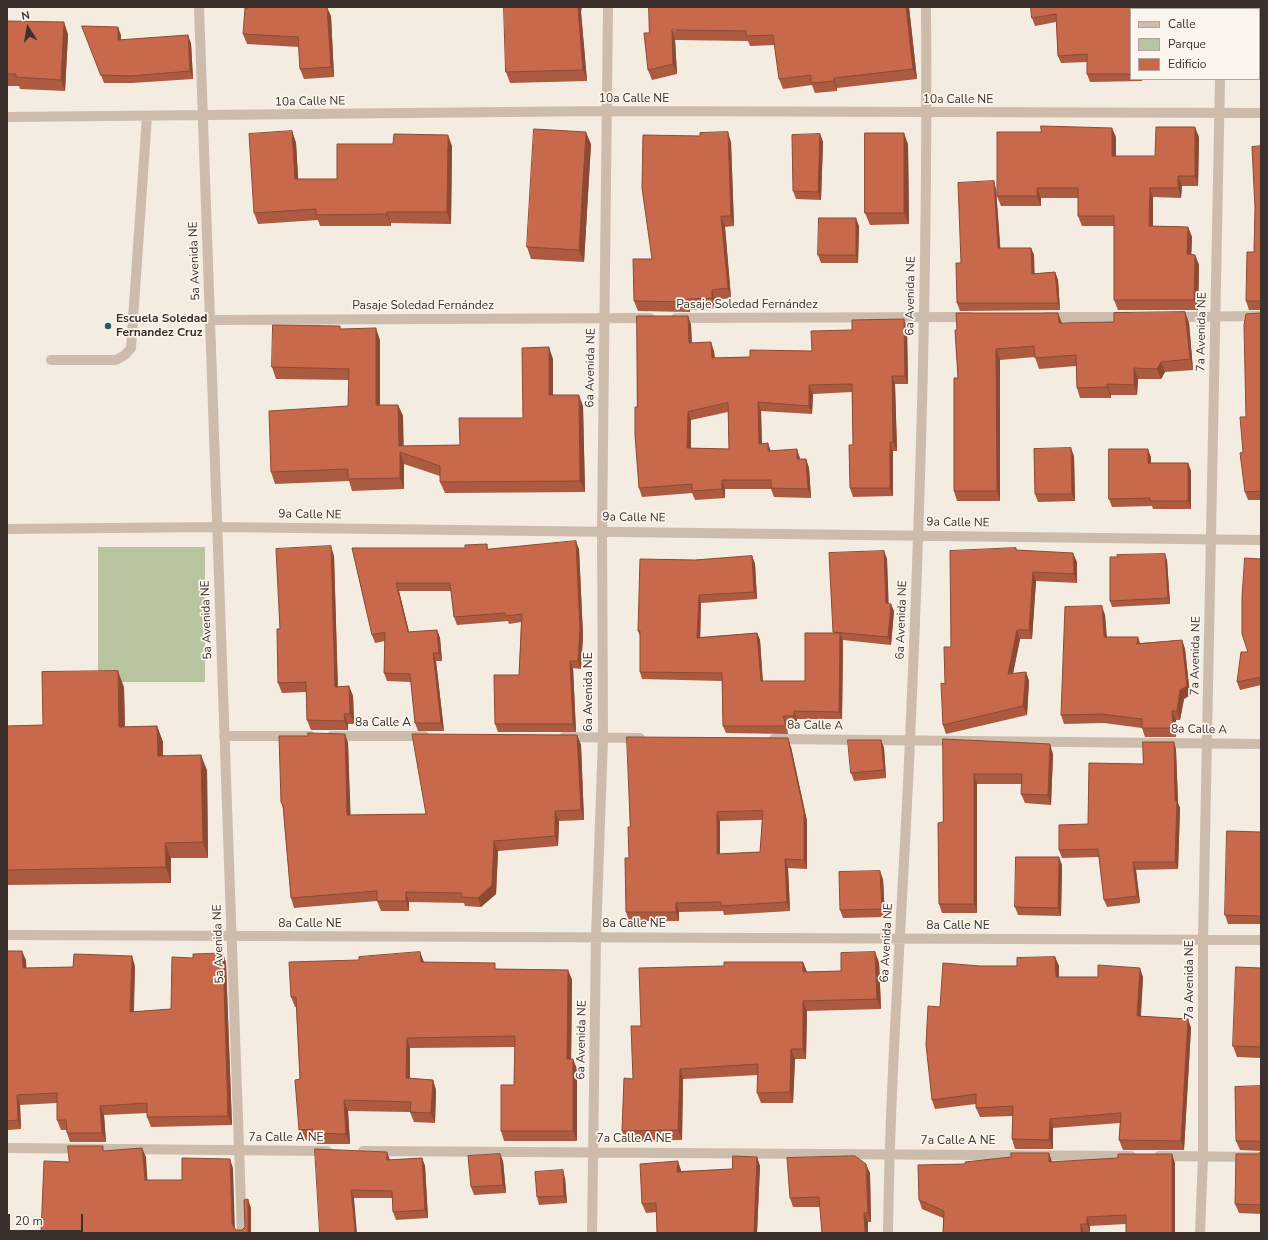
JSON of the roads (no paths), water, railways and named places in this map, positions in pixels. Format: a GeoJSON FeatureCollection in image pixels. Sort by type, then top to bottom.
{"type":"FeatureCollection","features":[{"type":"Feature","properties":{"kind":"street","name":"5a Avenida NE"},"geometry":{"type":"LineString","coordinates":[[199,7],[242,1233]]}},
{"type":"Feature","properties":{"kind":"street","name":"6a Avenida NE"},"geometry":{"type":"LineString","coordinates":[[592,1233],[596,937],[602,737],[602,530],[608,7]]}},
{"type":"Feature","properties":{"kind":"street","name":"6a Avenida NE"},"geometry":{"type":"LineString","coordinates":[[888,1233],[889,1154],[901,938],[919,535],[927,112],[926,7]]}},
{"type":"Feature","properties":{"kind":"street","name":"7a Avenida NE"},"geometry":{"type":"LineString","coordinates":[[1200,1233],[1203,1156],[1203,940],[1220,80]]}},
{"type":"Feature","properties":{"kind":"street","name":"10a Calle NE"},"geometry":{"type":"LineString","coordinates":[[7,118],[146,116],[203,117],[607,111],[1261,113]]}},
{"type":"Feature","properties":{"kind":"street"},"geometry":{"type":"LineString","coordinates":[[51,360],[116,360],[125,355],[130,348],[146,116]]}},
{"type":"Feature","properties":{"kind":"street"},"geometry":{"type":"LineString","coordinates":[[1160,317],[1261,316]]}},
{"type":"Feature","properties":{"kind":"street","name":"Pasaje Soledad Fernández"},"geometry":{"type":"LineString","coordinates":[[210,320],[979,317]]}},
{"type":"Feature","properties":{"kind":"street"},"geometry":{"type":"LineString","coordinates":[[1034,317],[1137,317]]}},
{"type":"Feature","properties":{"kind":"street","name":"9a Calle NE"},"geometry":{"type":"LineString","coordinates":[[7,529],[217,527],[602,530],[1261,540]]}},
{"type":"Feature","properties":{"kind":"street","name":"8a Calle A"},"geometry":{"type":"LineString","coordinates":[[224,736],[437,736]]}},
{"type":"Feature","properties":{"kind":"street"},"geometry":{"type":"LineString","coordinates":[[555,737],[650,738]]}},
{"type":"Feature","properties":{"kind":"street","name":"8a Calle A"},"geometry":{"type":"LineString","coordinates":[[760,739],[1261,744]]}},
{"type":"Feature","properties":{"kind":"street","name":"8a Calle NE"},"geometry":{"type":"LineString","coordinates":[[7,935],[1261,940]]}},
{"type":"Feature","properties":{"kind":"street","name":"7a Calle A NE"},"geometry":{"type":"LineString","coordinates":[[7,1148],[334,1151]]}},
{"type":"Feature","properties":{"kind":"street","name":"7a Calle A NE"},"geometry":{"type":"LineString","coordinates":[[350,1151],[1261,1157]]}},
{"type":"Feature","properties":{"kind":"place","name":"Escuela Soledad Fernandez Cruz"},"geometry":{"type":"Point","coordinates":[108,326]}}]}
